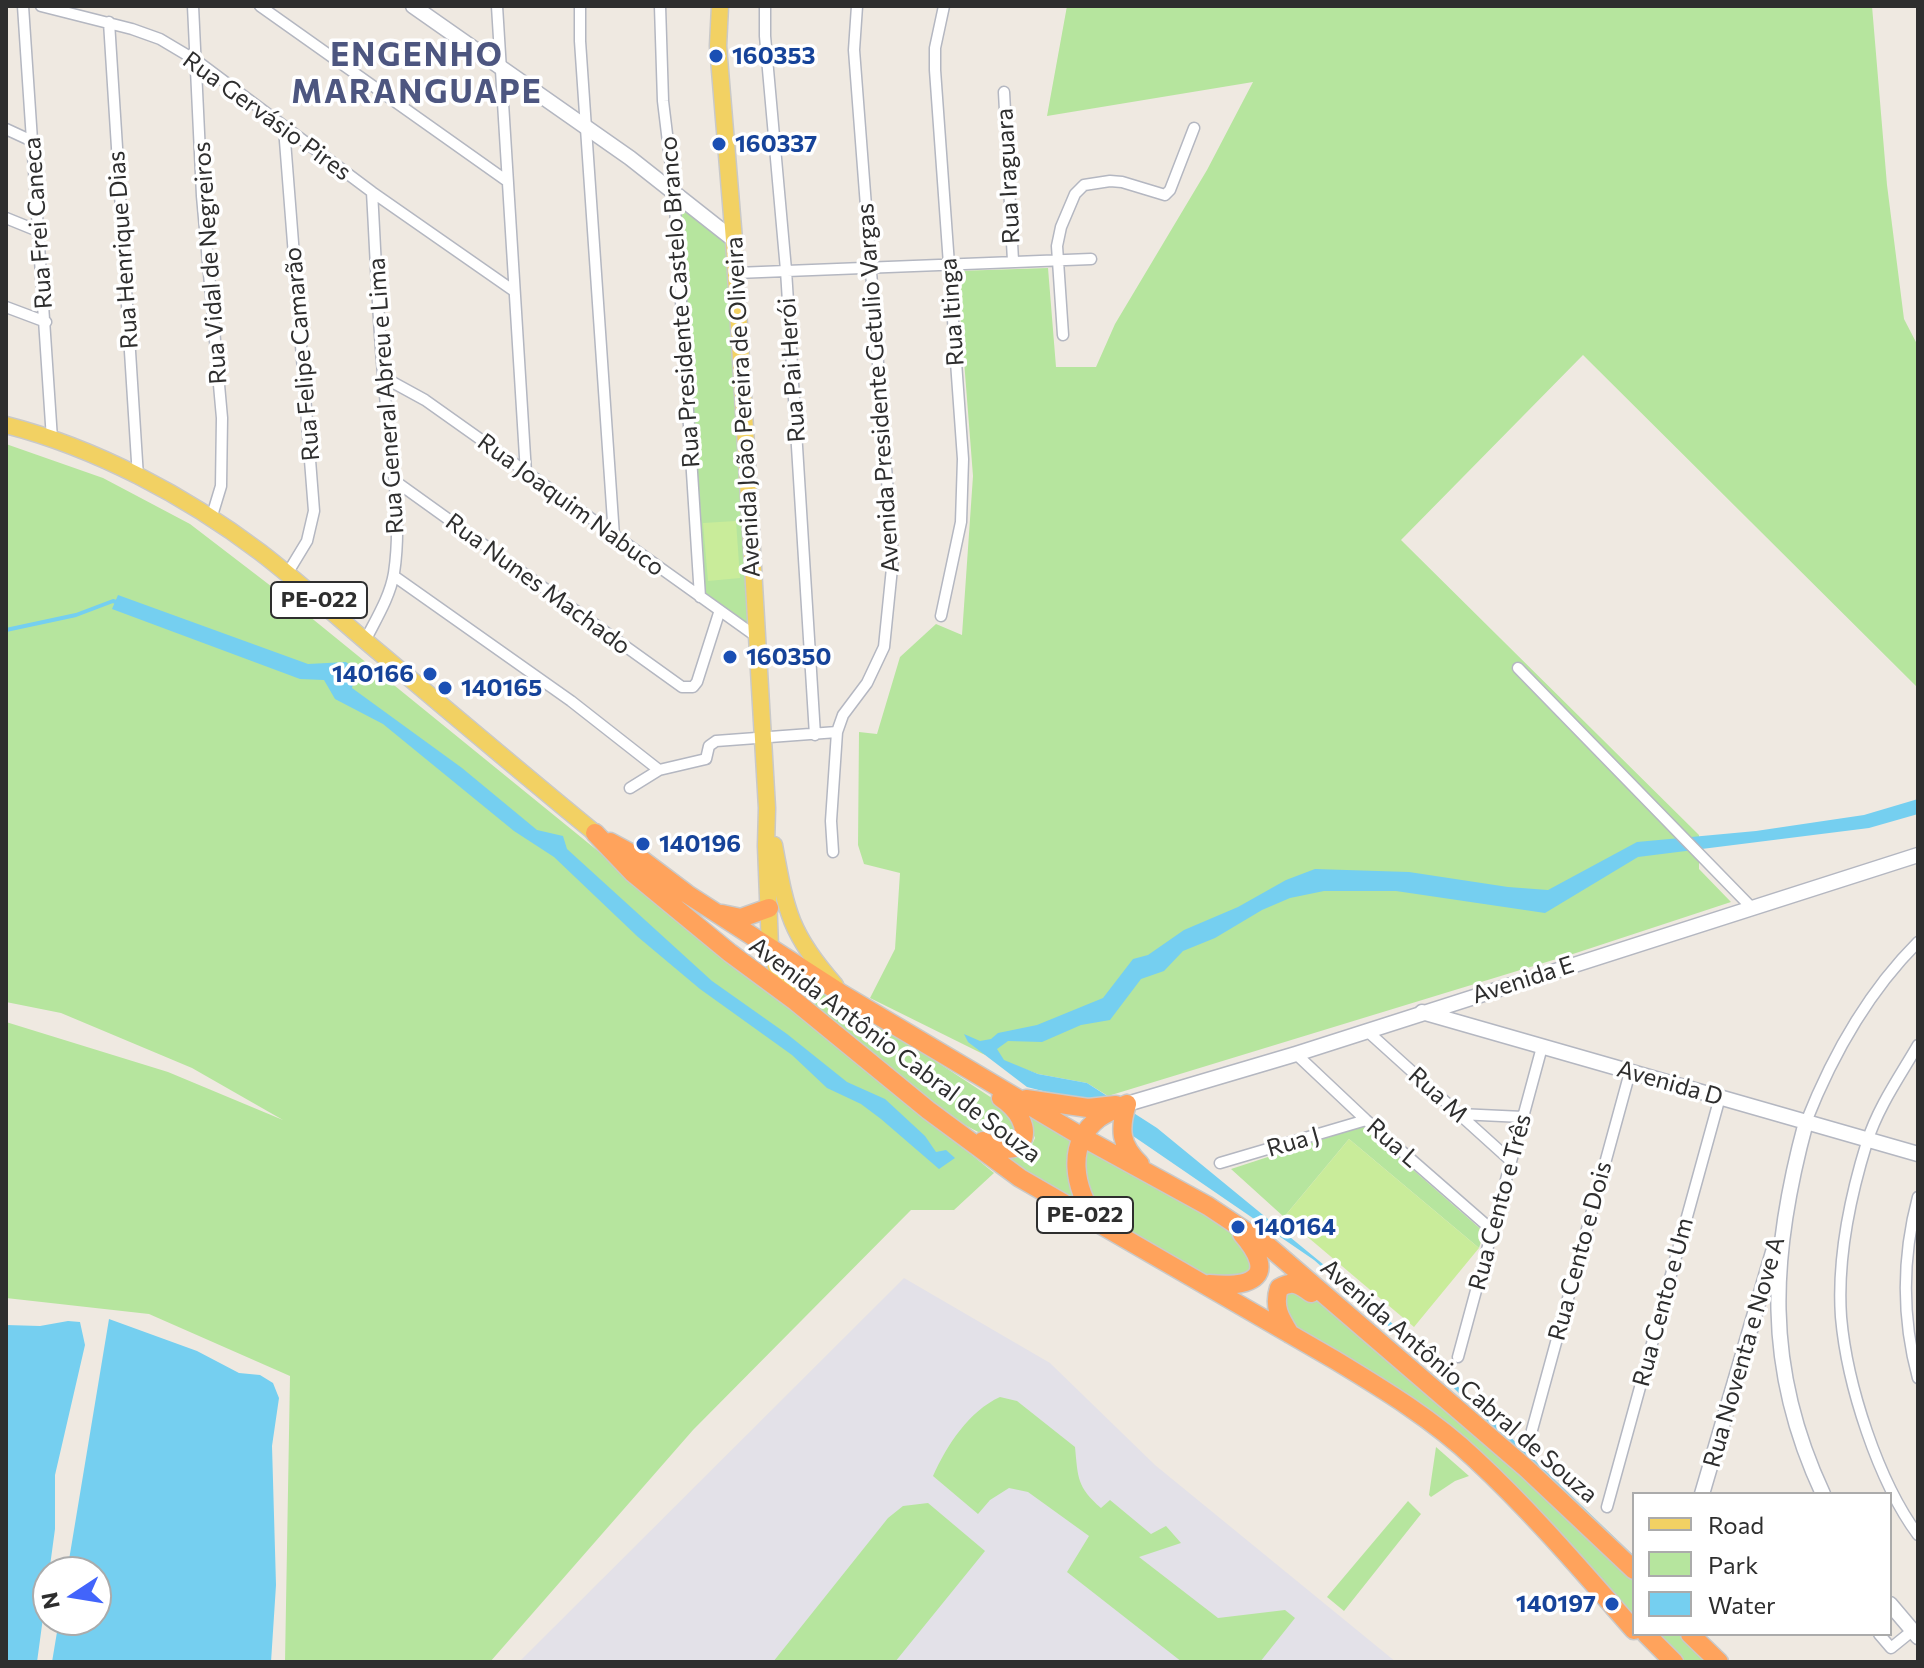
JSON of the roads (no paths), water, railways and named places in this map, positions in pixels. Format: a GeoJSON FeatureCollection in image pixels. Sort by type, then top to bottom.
{"type":"FeatureCollection","features":[{"type":"Feature","properties":{"kind":"highway","name":"Avenida Antônio Cabral de Souza"},"geometry":{"type":"LineString","coordinates":[[595,833],[638,857],[714,912],[842,994],[1268,1246],[1527,1469],[1632,1568]]}},
{"type":"Feature","properties":{"kind":"highway","name":"Avenida Antônio Cabral de Souza"},"geometry":{"type":"LineString","coordinates":[[595,833],[633,873],[730,953],[795,1001],[928,1110],[1020,1178],[1385,1390],[1474,1457],[1632,1627]]}},
{"type":"Feature","properties":{"kind":"highway"},"geometry":{"type":"LineString","coordinates":[[714,912],[741,918],[769,908]]}},
{"type":"Feature","properties":{"kind":"highway"},"geometry":{"type":"LineString","coordinates":[[888,1022],[911,1041],[1010,1104],[1024,1124],[1024,1142],[1011,1149],[991,1146],[928,1110]]}},
{"type":"Feature","properties":{"kind":"highway"},"geometry":{"type":"LineString","coordinates":[[1015,1097],[1095,1112],[1127,1104],[1121,1131],[1125,1148],[1150,1175]]}},
{"type":"Feature","properties":{"kind":"highway"},"geometry":{"type":"LineString","coordinates":[[1095,1112],[1077,1157],[1078,1188],[1098,1222]]}},
{"type":"Feature","properties":{"kind":"highway"},"geometry":{"type":"LineString","coordinates":[[1202,1283],[1241,1285],[1257,1276],[1260,1266],[1257,1255],[1232,1222]]}},
{"type":"Feature","properties":{"kind":"highway"},"geometry":{"type":"LineString","coordinates":[[1291,1335],[1277,1310],[1276,1299],[1279,1288],[1288,1283],[1298,1284],[1307,1290],[1399,1371],[1430,1384]]}},
{"type":"Feature","properties":{"kind":"highway"},"geometry":{"type":"LineString","coordinates":[[1603,1540],[1632,1579]]}},
{"type":"Feature","properties":{"kind":"highway"},"geometry":{"type":"LineString","coordinates":[[1605,1597],[1632,1620]]}},
{"type":"Feature","properties":{"kind":"highway","name":"Avenida Antônio Cabral de Souza"},"geometry":{"type":"LineString","coordinates":[[1639,1636],[1662,1662]]}},
{"type":"Feature","properties":{"kind":"highway"},"geometry":{"type":"LineString","coordinates":[[1648,1636],[1674,1662]]}},
{"type":"Feature","properties":{"kind":"highway"},"geometry":{"type":"LineString","coordinates":[[1692,1636],[1719,1662]]}},
{"type":"Feature","properties":{"kind":"highway"},"geometry":{"type":"LineString","coordinates":[[1703,1636],[1730,1662]]}},
{"type":"Feature","properties":{"kind":"main road","name":"Avenida João Pereira de Oliveira"},"geometry":{"type":"LineString","coordinates":[[720,6],[718,46],[734,240],[767,808],[770,947],[780,980],[795,1001]]}},
{"type":"Feature","properties":{"kind":"main road","name":"Avenida Antônio Cabral de Souza"},"geometry":{"type":"LineString","coordinates":[[6,425],[52,439],[138,477],[172,493],[211,519],[287,574],[595,833]]}},
{"type":"Feature","properties":{"kind":"main road","name":"Avenida João Pereira de Oliveira"},"geometry":{"type":"LineString","coordinates":[[767,808],[785,907],[793,929],[842,994]]}},
{"type":"Feature","properties":{"kind":"street","name":"Rua Frei Caneca"},"geometry":{"type":"LineString","coordinates":[[23,6],[52,439]]}},
{"type":"Feature","properties":{"kind":"street","name":"Rua Gervásio Pires"},"geometry":{"type":"LineString","coordinates":[[41,6],[109,22],[160,39],[197,61],[372,192],[514,291]]}},
{"type":"Feature","properties":{"kind":"street","name":"Rua Vidal de Negreiros"},"geometry":{"type":"LineString","coordinates":[[193,6],[202,196],[223,445],[221,486],[211,519]]}},
{"type":"Feature","properties":{"kind":"street"},"geometry":{"type":"LineString","coordinates":[[260,6],[507,181]]}},
{"type":"Feature","properties":{"kind":"street"},"geometry":{"type":"LineString","coordinates":[[413,6],[630,158],[734,240]]}},
{"type":"Feature","properties":{"kind":"street"},"geometry":{"type":"LineString","coordinates":[[497,6],[526,473]]}},
{"type":"Feature","properties":{"kind":"street"},"geometry":{"type":"LineString","coordinates":[[580,6],[614,536]]}},
{"type":"Feature","properties":{"kind":"street","name":"Rua Presidente Castelo Branco"},"geometry":{"type":"LineString","coordinates":[[660,6],[663,101],[674,192],[700,597]]}},
{"type":"Feature","properties":{"kind":"street","name":"Rua Pai Herói"},"geometry":{"type":"LineString","coordinates":[[765,6],[786,270],[815,735]]}},
{"type":"Feature","properties":{"kind":"street","name":"Avenida Presidente Getulio Vargas"},"geometry":{"type":"LineString","coordinates":[[833,852],[831,821],[837,732],[843,715],[880,660],[893,558],[854,50],[857,6]]}},
{"type":"Feature","properties":{"kind":"street","name":"Rua Itinga"},"geometry":{"type":"LineString","coordinates":[[941,616],[961,522],[963,498],[963,459],[935,70],[935,48],[944,6]]}},
{"type":"Feature","properties":{"kind":"street","name":"Rua Henrique Dias"},"geometry":{"type":"LineString","coordinates":[[109,22],[138,477]]}},
{"type":"Feature","properties":{"kind":"street","name":"Rua Iraguara"},"geometry":{"type":"LineString","coordinates":[[1004,92],[1013,261]]}},
{"type":"Feature","properties":{"kind":"street","name":"Rua Felipe Camarão"},"geometry":{"type":"LineString","coordinates":[[284,128],[314,511],[307,541],[287,574]]}},
{"type":"Feature","properties":{"kind":"street"},"geometry":{"type":"LineString","coordinates":[[1063,335],[1056,261],[1061,227],[1079,188],[1089,183],[1122,182],[1165,195],[1170,190],[1194,128]]}},
{"type":"Feature","properties":{"kind":"street"},"geometry":{"type":"LineString","coordinates":[[6,129],[32,141]]}},
{"type":"Feature","properties":{"kind":"street","name":"Rua General Abreu e Lima"},"geometry":{"type":"LineString","coordinates":[[365,641],[394,576],[397,541],[372,192]]}},
{"type":"Feature","properties":{"kind":"street"},"geometry":{"type":"LineString","coordinates":[[6,218],[38,231]]}},
{"type":"Feature","properties":{"kind":"street"},"geometry":{"type":"LineString","coordinates":[[736,273],[1091,259]]}},
{"type":"Feature","properties":{"kind":"street"},"geometry":{"type":"LineString","coordinates":[[6,307],[46,322]]}},
{"type":"Feature","properties":{"kind":"street","name":"Rua Joaquim Nabuco"},"geometry":{"type":"LineString","coordinates":[[383,377],[425,400],[719,613],[757,637]]}},
{"type":"Feature","properties":{"kind":"street","name":"Rua Nunes Machado"},"geometry":{"type":"LineString","coordinates":[[395,481],[682,687],[693,687],[697,682],[719,613]]}},
{"type":"Feature","properties":{"kind":"street"},"geometry":{"type":"LineString","coordinates":[[394,576],[571,701],[659,770]]}},
{"type":"Feature","properties":{"kind":"street"},"geometry":{"type":"LineString","coordinates":[[1518,668],[1752,908]]}},
{"type":"Feature","properties":{"kind":"street"},"geometry":{"type":"LineString","coordinates":[[630,788],[659,770],[706,759],[713,742],[837,732]]}},
{"type":"Feature","properties":{"kind":"street","name":"Avenida E"},"geometry":{"type":"LineString","coordinates":[[1127,1104],[1296,1054],[1918,855]]}},
{"type":"Feature","properties":{"kind":"street"},"geometry":{"type":"LineString","coordinates":[[1822,1492],[1800,1435],[1787,1387],[1777,1311],[1778,1266],[1785,1209],[1806,1122],[1817,1095],[1846,1037],[1890,971],[1918,942]]}},
{"type":"Feature","properties":{"kind":"street","name":"Avenida D"},"geometry":{"type":"LineString","coordinates":[[1422,1012],[1918,1154]]}},
{"type":"Feature","properties":{"kind":"street","name":"Rua M"},"geometry":{"type":"LineString","coordinates":[[1366,1030],[1511,1161]]}},
{"type":"Feature","properties":{"kind":"street"},"geometry":{"type":"LineString","coordinates":[[1918,1045],[1886,1098],[1867,1139],[1848,1221],[1842,1263],[1841,1317],[1863,1419],[1877,1462],[1918,1535]]}},
{"type":"Feature","properties":{"kind":"street","name":"Rua Cento e Três"},"geometry":{"type":"LineString","coordinates":[[1458,1357],[1542,1047]]}},
{"type":"Feature","properties":{"kind":"street","name":"Rua L"},"geometry":{"type":"LineString","coordinates":[[1296,1054],[1492,1230]]}},
{"type":"Feature","properties":{"kind":"street","name":"Rua Cento e Dois"},"geometry":{"type":"LineString","coordinates":[[1532,1430],[1630,1072]]}},
{"type":"Feature","properties":{"kind":"street","name":"Rua Cento e Um"},"geometry":{"type":"LineString","coordinates":[[1607,1507],[1720,1097]]}},
{"type":"Feature","properties":{"kind":"street"},"geometry":{"type":"LineString","coordinates":[[1459,1114],[1523,1117]]}},
{"type":"Feature","properties":{"kind":"street","name":"Rua J"},"geometry":{"type":"LineString","coordinates":[[1220,1163],[1366,1120]]}},
{"type":"Feature","properties":{"kind":"street"},"geometry":{"type":"LineString","coordinates":[[1918,1197],[1907,1268],[1905,1306],[1909,1344],[1918,1378]]}},
{"type":"Feature","properties":{"kind":"street","name":"Rua Noventa e Nove A"},"geometry":{"type":"LineString","coordinates":[[1703,1492],[1785,1209]]}},
{"type":"Feature","properties":{"kind":"street"},"geometry":{"type":"LineString","coordinates":[[1881,1636],[1891,1648],[1915,1634],[1892,1606]]}},
{"type":"Feature","properties":{"kind":"water"},"geometry":{"type":"Polygon","coordinates":[[[118,595],[308,664],[346,662],[356,670],[352,688],[462,768],[537,830],[563,836],[567,849],[712,981],[787,1034],[847,1082],[885,1099],[925,1136],[936,1152],[946,1150],[955,1158],[939,1169],[861,1104],[827,1088],[792,1055],[700,989],[638,937],[554,857],[514,831],[383,724],[335,699],[324,680],[300,679],[112,609],[118,595]]]}},
{"type":"Feature","properties":{"kind":"water"},"geometry":{"type":"Polygon","coordinates":[[[1918,799],[1918,814],[1869,828],[1638,857],[1545,913],[1396,891],[1324,891],[1290,898],[1262,910],[1215,938],[1183,951],[1164,971],[1141,979],[1110,1020],[1081,1025],[1042,1042],[1008,1041],[997,1049],[1004,1060],[1038,1074],[1087,1083],[1157,1128],[1374,1306],[1632,1554],[1632,1563],[1411,1346],[1314,1260],[1082,1101],[1027,1087],[968,1042],[964,1034],[980,1041],[991,1039],[998,1033],[1037,1025],[1103,998],[1133,959],[1148,955],[1184,930],[1315,869],[1409,872],[1548,890],[1637,842],[1756,831],[1864,815],[1918,799]]]}},
{"type":"Feature","properties":{"kind":"water"},"geometry":{"type":"Polygon","coordinates":[[[109,1319],[197,1351],[239,1373],[260,1375],[273,1383],[279,1398],[272,1446],[276,1585],[271,1662],[52,1662],[56,1636],[112,1636],[112,1556],[70,1556],[109,1319]]]}},
{"type":"Feature","properties":{"kind":"water"},"geometry":{"type":"Polygon","coordinates":[[[80,1322],[85,1345],[55,1475],[55,1529],[51,1556],[32,1556],[32,1636],[41,1636],[37,1662],[6,1662],[6,1325],[80,1322]]]}},
{"type":"Feature","properties":{"kind":"waterway"},"geometry":{"type":"LineString","coordinates":[[6,630],[76,615],[113,601],[119,603]]}},
{"type":"Feature","properties":{"kind":"place","name":"160353"},"geometry":{"type":"Point","coordinates":[716,56]}},
{"type":"Feature","properties":{"kind":"place","name":"160337"},"geometry":{"type":"Point","coordinates":[719,144]}},
{"type":"Feature","properties":{"kind":"place","name":"160350"},"geometry":{"type":"Point","coordinates":[730,657]}},
{"type":"Feature","properties":{"kind":"place","name":"140166"},"geometry":{"type":"Point","coordinates":[430,674]}},
{"type":"Feature","properties":{"kind":"place","name":"140165"},"geometry":{"type":"Point","coordinates":[445,688]}},
{"type":"Feature","properties":{"kind":"place","name":"140196"},"geometry":{"type":"Point","coordinates":[643,844]}},
{"type":"Feature","properties":{"kind":"place","name":"140164"},"geometry":{"type":"Point","coordinates":[1238,1227]}},
{"type":"Feature","properties":{"kind":"place","name":"140197"},"geometry":{"type":"Point","coordinates":[1612,1604]}},
{"type":"Feature","properties":{"kind":"district","name":"ENGENHO MARANGUAPE"},"geometry":{"type":"Point","coordinates":[417,74]}}]}
